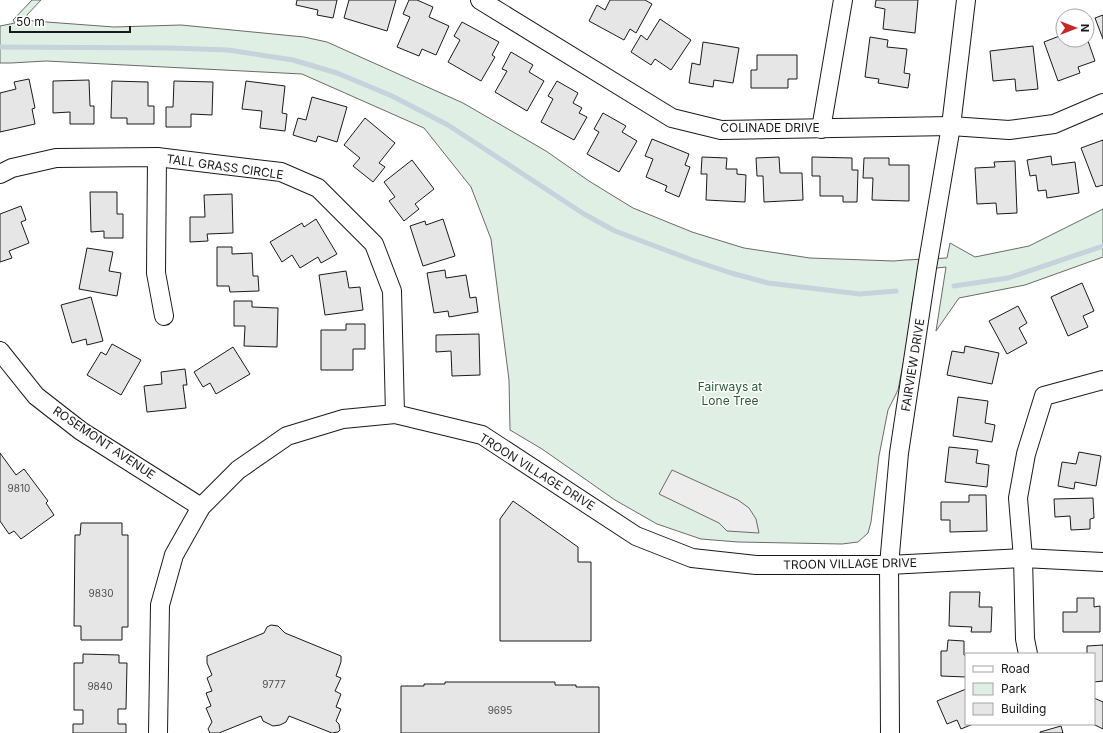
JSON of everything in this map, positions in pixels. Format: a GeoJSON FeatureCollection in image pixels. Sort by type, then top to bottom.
{"type":"FeatureCollection","features":[{"type":"Feature","properties":{"kind":"street","name":"COLINADE DRIVE"},"geometry":{"type":"LineString","coordinates":[[480,0],[672,118],[721,130],[951,126],[1009,130],[1054,124],[1103,103]]}},
{"type":"Feature","properties":{"kind":"street"},"geometry":{"type":"LineString","coordinates":[[821,129],[843,0]]}},
{"type":"Feature","properties":{"kind":"street","name":"FAIRVIEW DRIVE"},"geometry":{"type":"LineString","coordinates":[[890,733],[889,565],[899,453],[927,268],[951,126],[966,0]]}},
{"type":"Feature","properties":{"kind":"street"},"geometry":{"type":"LineString","coordinates":[[157,157],[156,273],[164,316]]}},
{"type":"Feature","properties":{"kind":"street","name":"TALL GRASS CIRCLE"},"geometry":{"type":"LineString","coordinates":[[0,174],[12,168],[56,158],[157,157],[281,172],[318,188],[374,244],[392,292],[395,414]]}},
{"type":"Feature","properties":{"kind":"street","name":"ROSEMONT AVENUE"},"geometry":{"type":"LineString","coordinates":[[0,351],[36,396],[41,400],[81,430],[201,507]]}},
{"type":"Feature","properties":{"kind":"street"},"geometry":{"type":"LineString","coordinates":[[1028,653],[1025,639],[1023,558],[1018,498],[1026,454],[1044,396],[1103,380]]}},
{"type":"Feature","properties":{"kind":"street","name":"TROON VILLAGE DRIVE"},"geometry":{"type":"LineString","coordinates":[[158,733],[160,605],[174,555],[201,507],[238,470],[287,436],[343,419],[395,414],[482,435],[636,536],[692,558],[756,565],[889,565],[1023,558],[1103,562]]}},
{"type":"Feature","properties":{"kind":"green space","name":"Fairways at Lone Tree"},"geometry":{"type":"Polygon","coordinates":[[[32,0],[41,0],[27,15],[27,19],[33,21],[114,27],[181,25],[304,37],[327,42],[463,103],[546,151],[589,181],[633,208],[692,232],[744,248],[810,258],[894,261],[947,258],[950,243],[975,257],[1029,246],[1103,209],[1103,257],[1025,285],[959,298],[936,331],[946,267],[919,270],[912,303],[908,339],[898,390],[888,410],[879,456],[871,522],[868,533],[858,542],[842,544],[738,542],[701,539],[657,524],[615,500],[542,449],[510,430],[509,380],[491,239],[471,187],[424,128],[302,74],[46,61],[0,63],[0,26],[15,23],[13,20],[32,0]]]}},
{"type":"Feature","properties":{"kind":"shaded area"},"geometry":{"type":"Polygon","coordinates":[[[672,470],[738,500],[749,508],[756,519],[759,533],[727,531],[719,523],[659,494],[672,470]]]}},
{"type":"Feature","properties":{"kind":"building"},"geometry":{"type":"Polygon","coordinates":[[[297,0],[337,0],[333,18],[317,15],[318,10],[296,5],[297,0]]]}},
{"type":"Feature","properties":{"kind":"building"},"geometry":{"type":"Polygon","coordinates":[[[349,0],[396,0],[387,31],[344,18],[349,0]]]}},
{"type":"Feature","properties":{"kind":"building"},"geometry":{"type":"Polygon","coordinates":[[[409,0],[417,0],[433,7],[429,17],[449,26],[436,55],[422,49],[419,56],[397,47],[410,17],[403,14],[409,0]]]}},
{"type":"Feature","properties":{"kind":"building"},"geometry":{"type":"Polygon","coordinates":[[[610,0],[645,0],[652,4],[636,33],[630,29],[624,40],[589,21],[597,5],[605,10],[610,0]]]}},
{"type":"Feature","properties":{"kind":"building"},"geometry":{"type":"Polygon","coordinates":[[[876,0],[918,0],[915,33],[883,29],[885,9],[875,7],[876,0]]]}},
{"type":"Feature","properties":{"kind":"building"},"geometry":{"type":"Polygon","coordinates":[[[1103,15],[1103,39],[1095,18],[1103,15]]]}},
{"type":"Feature","properties":{"kind":"building"},"geometry":{"type":"Polygon","coordinates":[[[660,19],[691,40],[671,70],[655,59],[651,65],[631,52],[641,35],[647,40],[660,19]]]}},
{"type":"Feature","properties":{"kind":"building"},"geometry":{"type":"Polygon","coordinates":[[[462,22],[499,42],[492,55],[495,57],[481,81],[448,62],[460,40],[454,36],[462,22]]]}},
{"type":"Feature","properties":{"kind":"building"},"geometry":{"type":"Polygon","coordinates":[[[870,37],[888,40],[887,47],[907,49],[904,73],[910,74],[908,88],[878,83],[879,79],[865,77],[870,37]]]}},
{"type":"Feature","properties":{"kind":"building"},"geometry":{"type":"Polygon","coordinates":[[[1055,38],[1055,48],[1090,48],[1095,61],[1078,67],[1080,73],[1058,81],[1044,42],[1055,38]]]}},
{"type":"Feature","properties":{"kind":"building"},"geometry":{"type":"Polygon","coordinates":[[[703,42],[739,48],[733,83],[714,80],[713,87],[689,83],[692,63],[700,65],[703,42]]]}},
{"type":"Feature","properties":{"kind":"building"},"geometry":{"type":"Polygon","coordinates":[[[1033,46],[1038,89],[1016,91],[1015,79],[993,81],[990,51],[1033,46]]]}},
{"type":"Feature","properties":{"kind":"building"},"geometry":{"type":"Polygon","coordinates":[[[511,52],[533,65],[529,72],[544,81],[527,111],[495,92],[507,71],[502,69],[511,52]]]}},
{"type":"Feature","properties":{"kind":"building"},"geometry":{"type":"Polygon","coordinates":[[[757,55],[797,55],[797,79],[788,79],[788,88],[751,88],[751,70],[757,70],[757,55]]]}},
{"type":"Feature","properties":{"kind":"building"},"geometry":{"type":"Polygon","coordinates":[[[29,79],[35,108],[32,109],[35,124],[0,132],[0,93],[16,89],[14,82],[29,79]]]}},
{"type":"Feature","properties":{"kind":"building"},"geometry":{"type":"Polygon","coordinates":[[[89,80],[90,106],[94,106],[94,124],[70,124],[70,112],[53,113],[53,81],[89,80]]]}},
{"type":"Feature","properties":{"kind":"building"},"geometry":{"type":"Polygon","coordinates":[[[112,81],[148,82],[148,106],[154,106],[154,124],[127,124],[127,118],[111,118],[112,81]]]}},
{"type":"Feature","properties":{"kind":"building"},"geometry":{"type":"Polygon","coordinates":[[[174,81],[213,82],[212,115],[191,114],[191,127],[166,127],[166,107],[173,107],[174,81]]]}},
{"type":"Feature","properties":{"kind":"building"},"geometry":{"type":"Polygon","coordinates":[[[246,81],[285,86],[282,113],[287,114],[285,131],[260,128],[262,111],[242,109],[246,81]]]}},
{"type":"Feature","properties":{"kind":"building"},"geometry":{"type":"Polygon","coordinates":[[[557,81],[578,93],[573,103],[582,108],[579,113],[587,117],[574,140],[541,122],[553,99],[548,96],[557,81]]]}},
{"type":"Feature","properties":{"kind":"building"},"geometry":{"type":"Polygon","coordinates":[[[312,97],[347,107],[337,142],[318,136],[316,142],[293,135],[298,118],[306,120],[312,97]]]}},
{"type":"Feature","properties":{"kind":"building"},"geometry":{"type":"Polygon","coordinates":[[[603,113],[626,126],[622,132],[637,141],[619,172],[587,154],[599,132],[594,129],[603,113]]]}},
{"type":"Feature","properties":{"kind":"building"},"geometry":{"type":"Polygon","coordinates":[[[365,118],[395,143],[379,163],[385,167],[373,182],[353,166],[360,158],[344,145],[365,118]]]}},
{"type":"Feature","properties":{"kind":"building"},"geometry":{"type":"Polygon","coordinates":[[[652,139],[689,154],[685,165],[690,167],[679,197],[665,191],[667,186],[646,177],[653,159],[645,156],[652,139]]]}},
{"type":"Feature","properties":{"kind":"building"},"geometry":{"type":"Polygon","coordinates":[[[1103,140],[1103,185],[1096,187],[1081,148],[1103,140]]]}},
{"type":"Feature","properties":{"kind":"building"},"geometry":{"type":"Polygon","coordinates":[[[1051,156],[1052,165],[1075,162],[1079,193],[1047,198],[1046,190],[1038,191],[1036,175],[1030,176],[1027,160],[1051,156]]]}},
{"type":"Feature","properties":{"kind":"building"},"geometry":{"type":"Polygon","coordinates":[[[702,157],[727,158],[726,169],[737,169],[737,174],[746,175],[745,202],[706,200],[707,174],[701,174],[702,157]]]}},
{"type":"Feature","properties":{"kind":"building"},"geometry":{"type":"Polygon","coordinates":[[[779,157],[780,173],[802,173],[803,200],[764,202],[763,176],[757,176],[756,158],[779,157]]]}},
{"type":"Feature","properties":{"kind":"building"},"geometry":{"type":"Polygon","coordinates":[[[812,157],[852,158],[852,170],[858,170],[857,202],[843,202],[843,196],[820,196],[820,176],[812,176],[812,157]]]}},
{"type":"Feature","properties":{"kind":"building"},"geometry":{"type":"Polygon","coordinates":[[[864,158],[889,158],[889,165],[909,165],[909,201],[872,200],[873,178],[863,178],[864,158]]]}},
{"type":"Feature","properties":{"kind":"building"},"geometry":{"type":"Polygon","coordinates":[[[412,160],[434,189],[415,204],[419,209],[404,221],[389,201],[395,197],[384,182],[412,160]]]}},
{"type":"Feature","properties":{"kind":"building"},"geometry":{"type":"Polygon","coordinates":[[[1015,161],[1017,213],[997,214],[996,203],[977,204],[975,168],[995,167],[994,162],[1015,161]]]}},
{"type":"Feature","properties":{"kind":"building"},"geometry":{"type":"Polygon","coordinates":[[[90,192],[117,192],[117,214],[123,214],[123,238],[104,238],[104,231],[91,232],[90,192]]]}},
{"type":"Feature","properties":{"kind":"building"},"geometry":{"type":"Polygon","coordinates":[[[232,194],[233,233],[207,234],[208,241],[190,242],[190,217],[205,217],[204,195],[232,194]]]}},
{"type":"Feature","properties":{"kind":"building"},"geometry":{"type":"Polygon","coordinates":[[[21,206],[26,220],[21,222],[29,243],[9,251],[12,258],[0,262],[0,214],[21,206]]]}},
{"type":"Feature","properties":{"kind":"building"},"geometry":{"type":"Polygon","coordinates":[[[316,219],[337,254],[321,263],[318,257],[300,268],[292,255],[282,262],[270,242],[302,223],[304,227],[316,219]]]}},
{"type":"Feature","properties":{"kind":"building"},"geometry":{"type":"Polygon","coordinates":[[[443,219],[455,256],[423,266],[410,226],[425,221],[426,225],[443,219]]]}},
{"type":"Feature","properties":{"kind":"building"},"geometry":{"type":"Polygon","coordinates":[[[217,247],[232,247],[232,254],[252,253],[253,276],[258,276],[259,291],[230,292],[229,286],[217,286],[217,247]]]}},
{"type":"Feature","properties":{"kind":"building"},"geometry":{"type":"Polygon","coordinates":[[[87,248],[113,252],[109,271],[121,273],[117,296],[79,289],[87,248]]]}},
{"type":"Feature","properties":{"kind":"building"},"geometry":{"type":"Polygon","coordinates":[[[445,270],[446,278],[466,275],[470,298],[476,297],[478,312],[449,317],[448,311],[434,313],[427,273],[445,270]]]}},
{"type":"Feature","properties":{"kind":"building"},"geometry":{"type":"Polygon","coordinates":[[[346,271],[349,288],[360,287],[363,310],[325,315],[319,275],[346,271]]]}},
{"type":"Feature","properties":{"kind":"building"},"geometry":{"type":"Polygon","coordinates":[[[1082,283],[1094,311],[1083,316],[1088,327],[1068,336],[1051,297],[1082,283]]]}},
{"type":"Feature","properties":{"kind":"building"},"geometry":{"type":"Polygon","coordinates":[[[91,297],[103,341],[87,345],[86,339],[72,343],[61,305],[91,297]]]}},
{"type":"Feature","properties":{"kind":"building"},"geometry":{"type":"Polygon","coordinates":[[[234,301],[252,301],[252,307],[278,308],[277,347],[244,346],[245,326],[234,326],[234,301]]]}},
{"type":"Feature","properties":{"kind":"building"},"geometry":{"type":"Polygon","coordinates":[[[1018,306],[1027,323],[1019,328],[1027,343],[1007,354],[989,321],[1018,306]]]}},
{"type":"Feature","properties":{"kind":"building"},"geometry":{"type":"Polygon","coordinates":[[[346,324],[365,324],[365,349],[353,349],[353,370],[321,370],[321,330],[346,330],[346,324]]]}},
{"type":"Feature","properties":{"kind":"building"},"geometry":{"type":"Polygon","coordinates":[[[479,334],[480,375],[452,376],[451,351],[436,352],[436,335],[479,334]]]}},
{"type":"Feature","properties":{"kind":"building"},"geometry":{"type":"Polygon","coordinates":[[[112,344],[141,360],[121,395],[87,375],[101,352],[106,355],[112,344]]]}},
{"type":"Feature","properties":{"kind":"building"},"geometry":{"type":"Polygon","coordinates":[[[965,346],[999,353],[992,384],[947,375],[952,351],[964,353],[965,346]]]}},
{"type":"Feature","properties":{"kind":"building"},"geometry":{"type":"Polygon","coordinates":[[[233,347],[250,374],[216,394],[210,383],[203,387],[194,372],[233,347]]]}},
{"type":"Feature","properties":{"kind":"building"},"geometry":{"type":"Polygon","coordinates":[[[185,369],[187,385],[183,385],[186,408],[147,412],[144,386],[162,384],[161,372],[185,369]]]}},
{"type":"Feature","properties":{"kind":"building"},"geometry":{"type":"Polygon","coordinates":[[[958,397],[988,401],[985,423],[995,425],[992,442],[953,436],[958,397]]]}},
{"type":"Feature","properties":{"kind":"building"},"geometry":{"type":"Polygon","coordinates":[[[949,447],[978,450],[976,463],[989,465],[987,487],[945,482],[949,447]]]}},
{"type":"Feature","properties":{"kind":"building"},"geometry":{"type":"Polygon","coordinates":[[[1079,452],[1101,456],[1096,486],[1075,482],[1074,489],[1058,486],[1062,462],[1076,464],[1079,452]]]}},
{"type":"Feature","properties":{"kind":"building"},"geometry":{"type":"Polygon","coordinates":[[[0,453],[16,475],[24,469],[48,501],[46,503],[54,515],[21,539],[14,531],[9,534],[0,521],[0,453]]]}},
{"type":"Feature","properties":{"kind":"building"},"geometry":{"type":"Polygon","coordinates":[[[969,495],[986,495],[987,531],[950,532],[950,520],[941,520],[941,502],[969,502],[969,495]]]}},
{"type":"Feature","properties":{"kind":"building"},"geometry":{"type":"Polygon","coordinates":[[[1093,498],[1094,518],[1090,519],[1090,529],[1071,530],[1070,516],[1055,517],[1054,499],[1093,498]]]}},
{"type":"Feature","properties":{"kind":"building"},"geometry":{"type":"Polygon","coordinates":[[[513,501],[578,547],[578,562],[591,562],[591,641],[500,641],[500,519],[513,501]]]}},
{"type":"Feature","properties":{"kind":"building"},"geometry":{"type":"Polygon","coordinates":[[[81,523],[122,523],[122,535],[128,535],[128,627],[122,627],[122,640],[81,640],[81,626],[74,626],[75,535],[80,535],[81,523]]]}},
{"type":"Feature","properties":{"kind":"building"},"geometry":{"type":"Polygon","coordinates":[[[950,592],[980,592],[979,607],[992,607],[991,632],[971,632],[972,627],[949,626],[950,592]]]}},
{"type":"Feature","properties":{"kind":"building"},"geometry":{"type":"Polygon","coordinates":[[[1077,598],[1094,598],[1094,607],[1100,606],[1100,632],[1063,632],[1063,612],[1077,612],[1077,598]]]}},
{"type":"Feature","properties":{"kind":"building"},"geometry":{"type":"Polygon","coordinates":[[[271,625],[278,626],[285,633],[341,656],[341,662],[336,676],[341,678],[335,691],[341,694],[336,707],[341,709],[336,721],[339,724],[340,730],[338,732],[332,733],[289,716],[286,722],[273,726],[263,721],[261,716],[219,733],[210,733],[208,729],[212,722],[206,708],[211,706],[206,693],[212,691],[207,678],[212,675],[207,663],[207,656],[264,633],[267,627],[271,625]]]}},
{"type":"Feature","properties":{"kind":"building"},"geometry":{"type":"Polygon","coordinates":[[[948,640],[964,641],[965,677],[941,676],[941,651],[947,651],[948,640]]]}},
{"type":"Feature","properties":{"kind":"building"},"geometry":{"type":"Polygon","coordinates":[[[1103,645],[1103,681],[1095,682],[1095,653],[1087,653],[1087,646],[1103,645]]]}},
{"type":"Feature","properties":{"kind":"building"},"geometry":{"type":"Polygon","coordinates":[[[83,654],[119,655],[119,663],[127,663],[126,709],[118,709],[118,724],[126,724],[126,733],[73,733],[73,724],[83,724],[83,710],[74,710],[74,663],[83,663],[83,654]]]}},
{"type":"Feature","properties":{"kind":"building"},"geometry":{"type":"Polygon","coordinates":[[[445,682],[555,682],[555,685],[599,687],[599,733],[401,733],[401,686],[424,686],[424,684],[445,684],[445,682]]]}},
{"type":"Feature","properties":{"kind":"building"},"geometry":{"type":"Polygon","coordinates":[[[965,689],[965,725],[971,725],[961,729],[957,720],[947,724],[937,701],[965,689]]]}},
{"type":"Feature","properties":{"kind":"building"},"geometry":{"type":"Polygon","coordinates":[[[1095,698],[1103,702],[1103,729],[1095,725],[1095,698]]]}},
{"type":"Feature","properties":{"kind":"building"},"geometry":{"type":"Polygon","coordinates":[[[1061,726],[1063,733],[1040,733],[1040,732],[1061,726]]]}},
{"type":"Feature","properties":{"kind":"waterway"},"geometry":{"type":"LineString","coordinates":[[0,47],[171,48],[228,50],[293,60],[337,73],[392,96],[448,125],[584,214],[615,231],[692,260],[768,283],[860,294],[896,291]]}},
{"type":"Feature","properties":{"kind":"waterway"},"geometry":{"type":"LineString","coordinates":[[954,286],[1008,278],[1103,246]]}}]}
